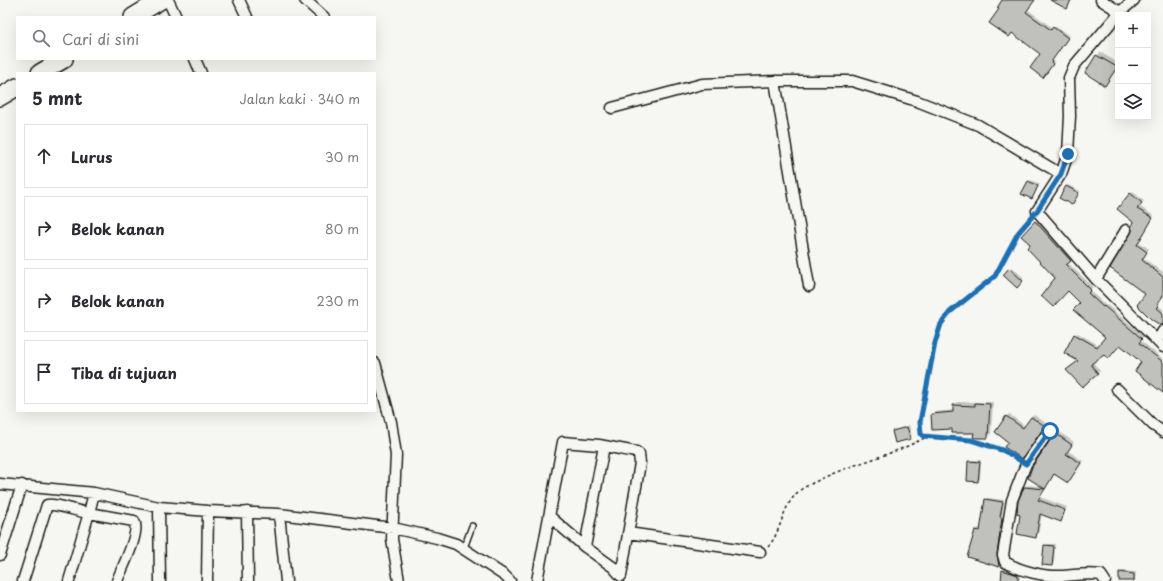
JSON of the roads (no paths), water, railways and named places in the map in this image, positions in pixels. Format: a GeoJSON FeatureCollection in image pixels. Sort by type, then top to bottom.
{"type":"FeatureCollection","features":[{"type":"Feature","properties":{"kind":"highway"},"geometry":{"type":"LineString","coordinates":[[135,16],[161,0]]}},
{"type":"Feature","properties":{"kind":"highway"},"geometry":{"type":"LineString","coordinates":[[42,72],[62,60]]}},
{"type":"Feature","properties":{"kind":"highway"},"geometry":{"type":"LineString","coordinates":[[0,98],[16,88]]}},
{"type":"Feature","properties":{"kind":"street"},"geometry":{"type":"LineString","coordinates":[[168,0],[176,16]]}},
{"type":"Feature","properties":{"kind":"street"},"geometry":{"type":"LineString","coordinates":[[239,0],[247,16]]}},
{"type":"Feature","properties":{"kind":"street"},"geometry":{"type":"LineString","coordinates":[[305,0],[323,16]]}},
{"type":"Feature","properties":{"kind":"street"},"geometry":{"type":"LineString","coordinates":[[1101,0],[1120,12],[1134,0]]}},
{"type":"Feature","properties":{"kind":"street"},"geometry":{"type":"LineString","coordinates":[[1115,18],[1074,66],[1069,78],[1070,116],[1068,154],[1061,174],[1037,211],[1096,279],[1160,344]]}},
{"type":"Feature","properties":{"kind":"street"},"geometry":{"type":"LineString","coordinates":[[195,60],[201,72]]}},
{"type":"Feature","properties":{"kind":"street"},"geometry":{"type":"LineString","coordinates":[[612,108],[702,84],[775,81],[852,81],[917,100],[978,125],[1061,174]]}},
{"type":"Feature","properties":{"kind":"street"},"geometry":{"type":"LineString","coordinates":[[775,81],[809,286]]}},
{"type":"Feature","properties":{"kind":"street"},"geometry":{"type":"LineString","coordinates":[[1096,279],[1126,230]]}},
{"type":"Feature","properties":{"kind":"street"},"geometry":{"type":"LineString","coordinates":[[1160,344],[1163,331]]}},
{"type":"Feature","properties":{"kind":"street"},"geometry":{"type":"LineString","coordinates":[[377,377],[391,422],[396,455],[392,539],[399,581]]}},
{"type":"Feature","properties":{"kind":"street"},"geometry":{"type":"LineString","coordinates":[[1117,389],[1153,425],[1163,432]]}},
{"type":"Feature","properties":{"kind":"street"},"geometry":{"type":"LineString","coordinates":[[1050,431],[1026,464],[1012,500],[1004,555],[1005,562],[1033,572],[1062,576],[1085,573],[1101,575],[1105,581]]}},
{"type":"Feature","properties":{"kind":"street"},"geometry":{"type":"LineString","coordinates":[[537,581],[563,442],[604,446],[636,452],[639,454],[640,463],[620,579]]}},
{"type":"Feature","properties":{"kind":"street"},"geometry":{"type":"LineString","coordinates":[[585,547],[604,446]]}},
{"type":"Feature","properties":{"kind":"street"},"geometry":{"type":"LineString","coordinates":[[0,484],[94,493],[159,507],[279,514],[393,528],[437,538],[464,548],[510,581]]}},
{"type":"Feature","properties":{"kind":"street"},"geometry":{"type":"LineString","coordinates":[[0,555],[22,485]]}},
{"type":"Feature","properties":{"kind":"street"},"geometry":{"type":"LineString","coordinates":[[69,581],[94,493]]}},
{"type":"Feature","properties":{"kind":"street"},"geometry":{"type":"LineString","coordinates":[[23,581],[47,506],[52,505],[79,512],[134,521],[136,524],[135,535],[117,581]]}},
{"type":"Feature","properties":{"kind":"street"},"geometry":{"type":"LineString","coordinates":[[159,507],[160,581]]}},
{"type":"Feature","properties":{"kind":"street"},"geometry":{"type":"LineString","coordinates":[[207,581],[208,511]]}},
{"type":"Feature","properties":{"kind":"street"},"geometry":{"type":"LineString","coordinates":[[247,512],[248,581]]}},
{"type":"Feature","properties":{"kind":"street"},"geometry":{"type":"LineString","coordinates":[[279,514],[286,581]]}},
{"type":"Feature","properties":{"kind":"street"},"geometry":{"type":"LineString","coordinates":[[549,516],[585,547],[613,567],[620,579]]}},
{"type":"Feature","properties":{"kind":"street"},"geometry":{"type":"LineString","coordinates":[[628,533],[760,552]]}},
{"type":"Feature","properties":{"kind":"lane"},"geometry":{"type":"LineString","coordinates":[[464,548],[472,526]]}}]}
